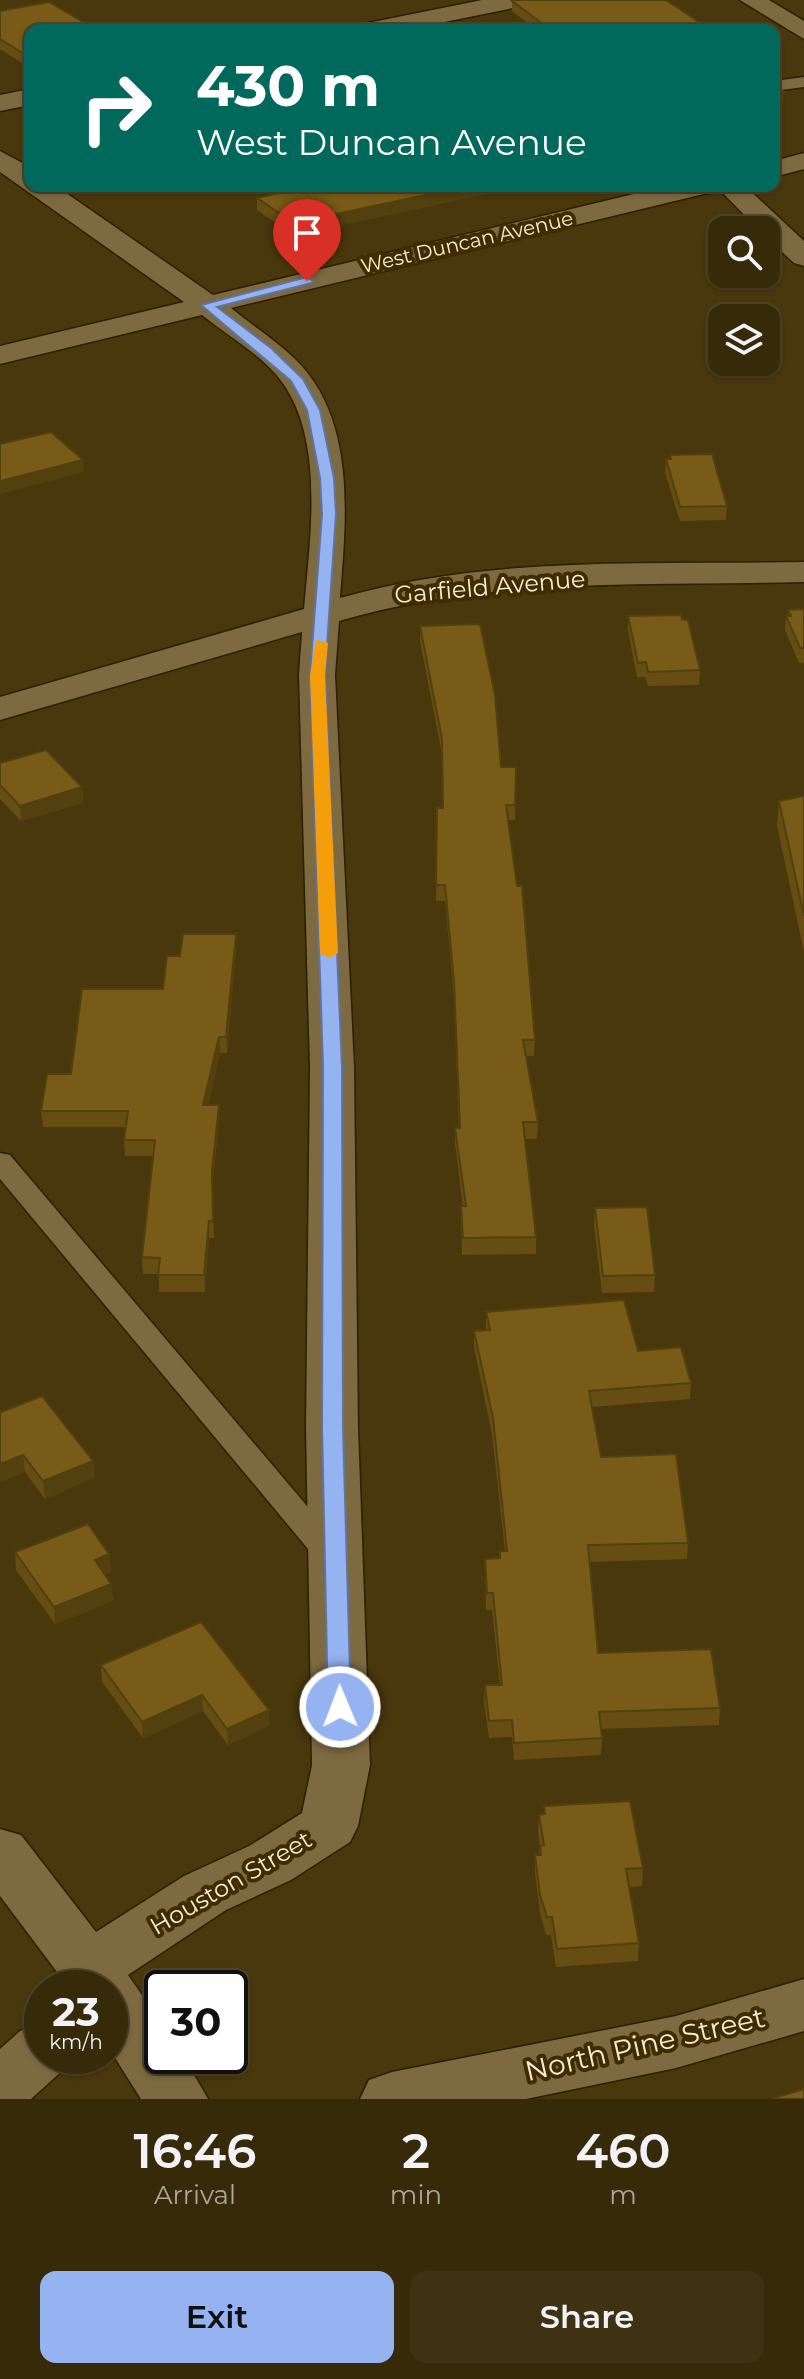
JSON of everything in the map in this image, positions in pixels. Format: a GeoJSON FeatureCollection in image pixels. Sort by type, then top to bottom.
{"type":"FeatureCollection","features":[{"type":"Feature","properties":{"kind":"street"},"geometry":{"type":"LineString","coordinates":[[398,24],[518,0]]}},
{"type":"Feature","properties":{"kind":"street"},"geometry":{"type":"LineString","coordinates":[[752,0],[804,32]]}},
{"type":"Feature","properties":{"kind":"street"},"geometry":{"type":"LineString","coordinates":[[0,103],[24,98]]}},
{"type":"Feature","properties":{"kind":"street"},"geometry":{"type":"LineString","coordinates":[[0,159],[24,176]]}},
{"type":"Feature","properties":{"kind":"street"},"geometry":{"type":"LineString","coordinates":[[780,167],[804,161]]}},
{"type":"Feature","properties":{"kind":"street","name":"Houston Street"},"geometry":{"type":"LineString","coordinates":[[47,192],[208,305],[283,364],[314,410],[322,443],[329,514],[317,675],[332,1067],[341,1765],[329,1826],[270,1863],[205,1893],[114,1970]]}},
{"type":"Feature","properties":{"kind":"street","name":"West Duncan Avenue"},"geometry":{"type":"LineString","coordinates":[[0,355],[677,192]]}},
{"type":"Feature","properties":{"kind":"street"},"geometry":{"type":"LineString","coordinates":[[735,192],[804,257]]}},
{"type":"Feature","properties":{"kind":"street","name":"Garfield Avenue"},"geometry":{"type":"LineString","coordinates":[[0,709],[397,593],[440,586],[566,579],[804,572]]}},
{"type":"Feature","properties":{"kind":"street"},"geometry":{"type":"LineString","coordinates":[[0,1852],[85,1970]]}},
{"type":"Feature","properties":{"kind":"street","name":"North Pine Street"},"geometry":{"type":"LineString","coordinates":[[392,2099],[676,2042],[804,2005]]}},
{"type":"Feature","properties":{"kind":"street"},"geometry":{"type":"LineString","coordinates":[[128,2031],[176,2099]]}},
{"type":"Feature","properties":{"kind":"street"},"geometry":{"type":"LineString","coordinates":[[0,2088],[24,2066]]}},
{"type":"Feature","properties":{"kind":"lane"},"geometry":{"type":"LineString","coordinates":[[780,85],[804,82]]}},
{"type":"Feature","properties":{"kind":"lane"},"geometry":{"type":"LineString","coordinates":[[0,1161],[336,1561]]}},
{"type":"Feature","properties":{"kind":"building"},"geometry":{"type":"Polygon","coordinates":[[[666,0],[702,24],[543,24],[512,1],[666,0]]]}},
{"type":"Feature","properties":{"kind":"building"},"geometry":{"type":"Polygon","coordinates":[[[49,2],[87,24],[24,24],[24,54],[0,39],[0,11],[49,2]]]}},
{"type":"Feature","properties":{"kind":"building"},"geometry":{"type":"Polygon","coordinates":[[[282,192],[440,192],[294,223],[257,198],[282,192]]]}},
{"type":"Feature","properties":{"kind":"building"},"geometry":{"type":"Polygon","coordinates":[[[51,432],[83,460],[0,481],[0,444],[51,432]]]}},
{"type":"Feature","properties":{"kind":"building"},"geometry":{"type":"Polygon","coordinates":[[[712,454],[727,506],[680,507],[666,459],[671,459],[670,455],[712,454]]]}},
{"type":"Feature","properties":{"kind":"building"},"geometry":{"type":"Polygon","coordinates":[[[804,609],[804,648],[800,648],[786,616],[791,616],[788,610],[804,609]]]}},
{"type":"Feature","properties":{"kind":"building"},"geometry":{"type":"Polygon","coordinates":[[[681,615],[682,619],[688,620],[700,670],[648,672],[646,662],[638,663],[628,616],[681,615]]]}},
{"type":"Feature","properties":{"kind":"building"},"geometry":{"type":"Polygon","coordinates":[[[480,624],[495,695],[501,767],[516,767],[515,805],[506,805],[517,886],[522,886],[535,1040],[523,1040],[538,1122],[523,1122],[536,1237],[463,1238],[461,1206],[466,1206],[455,1128],[460,1128],[454,982],[445,885],[436,885],[437,808],[443,808],[442,739],[420,626],[480,624]]]}},
{"type":"Feature","properties":{"kind":"building"},"geometry":{"type":"Polygon","coordinates":[[[46,750],[82,787],[20,806],[0,785],[0,763],[46,750]]]}},
{"type":"Feature","properties":{"kind":"building"},"geometry":{"type":"Polygon","coordinates":[[[804,796],[804,916],[779,801],[804,796]]]}},
{"type":"Feature","properties":{"kind":"building"},"geometry":{"type":"Polygon","coordinates":[[[183,934],[236,934],[226,1037],[219,1037],[203,1105],[219,1105],[212,1171],[213,1221],[209,1221],[204,1275],[158,1275],[160,1258],[142,1257],[155,1140],[124,1140],[128,1111],[41,1111],[47,1074],[71,1074],[82,989],[163,989],[167,956],[180,956],[183,934]]]}},
{"type":"Feature","properties":{"kind":"building"},"geometry":{"type":"Polygon","coordinates":[[[647,1207],[655,1275],[603,1276],[595,1208],[647,1207]]]}},
{"type":"Feature","properties":{"kind":"building"},"geometry":{"type":"Polygon","coordinates":[[[624,1300],[638,1351],[681,1347],[691,1383],[589,1391],[601,1457],[676,1454],[688,1543],[588,1545],[598,1653],[711,1649],[720,1708],[599,1712],[602,1738],[514,1743],[512,1720],[489,1721],[485,1685],[502,1685],[493,1593],[487,1593],[485,1559],[500,1558],[500,1551],[507,1551],[493,1418],[474,1331],[490,1330],[486,1312],[624,1300]]]}},
{"type":"Feature","properties":{"kind":"building"},"geometry":{"type":"Polygon","coordinates":[[[42,1396],[93,1461],[43,1481],[23,1455],[0,1464],[0,1410],[42,1396]]]}},
{"type":"Feature","properties":{"kind":"building"},"geometry":{"type":"Polygon","coordinates":[[[88,1524],[109,1554],[95,1560],[111,1584],[54,1607],[15,1552],[88,1524]]]}},
{"type":"Feature","properties":{"kind":"building"},"geometry":{"type":"Polygon","coordinates":[[[201,1622],[269,1710],[227,1729],[202,1695],[142,1722],[101,1665],[201,1622]]]}},
{"type":"Feature","properties":{"kind":"building"},"geometry":{"type":"Polygon","coordinates":[[[630,1801],[643,1868],[626,1869],[639,1943],[557,1949],[552,1917],[547,1917],[540,1895],[535,1855],[541,1855],[540,1846],[544,1845],[539,1815],[545,1814],[544,1806],[630,1801]]]}},
{"type":"Feature","properties":{"kind":"building"},"geometry":{"type":"Polygon","coordinates":[[[804,2089],[804,2099],[771,2099],[804,2089]]]}},
{"type":"Feature","properties":{"kind":"slow traffic"},"geometry":{"type":"LineString","coordinates":[[321,643],[317,675],[329,953]]}},
{"type":"Feature","properties":{"kind":"route"},"geometry":{"type":"LineString","coordinates":[[307,281],[208,305],[283,364],[296,379],[314,410],[327,478],[329,514],[317,675],[332,1067],[332,1427],[340,1707]]}}]}
